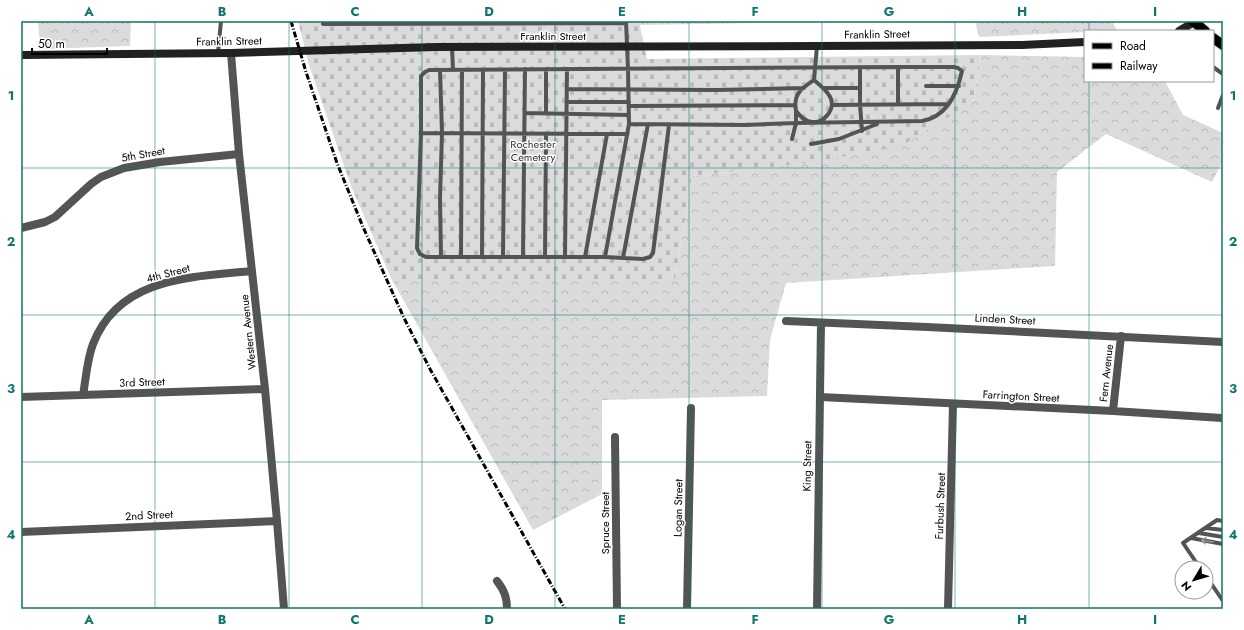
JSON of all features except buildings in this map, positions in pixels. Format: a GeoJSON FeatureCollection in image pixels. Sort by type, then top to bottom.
{"type":"FeatureCollection","features":[{"type":"Feature","properties":{"kind":"main road"},"geometry":{"type":"LineString","coordinates":[[1195,21],[1204,30]]}},
{"type":"Feature","properties":{"kind":"main road"},"geometry":{"type":"LineString","coordinates":[[1214,39],[1223,45]]}},
{"type":"Feature","properties":{"kind":"street"},"geometry":{"type":"LineString","coordinates":[[1181,30],[1195,21]]}},
{"type":"Feature","properties":{"kind":"street","name":"Franklin Street"},"geometry":{"type":"LineString","coordinates":[[21,55],[231,53],[452,47],[817,46],[1084,42]]}},
{"type":"Feature","properties":{"kind":"street","name":"Western Avenue"},"geometry":{"type":"LineString","coordinates":[[231,53],[239,154],[265,389],[284,609]]}},
{"type":"Feature","properties":{"kind":"street","name":"5th Street"},"geometry":{"type":"LineString","coordinates":[[21,228],[45,222],[55,217],[91,184],[107,174],[124,168],[160,162],[239,154]]}},
{"type":"Feature","properties":{"kind":"street","name":"4th Street"},"geometry":{"type":"LineString","coordinates":[[83,395],[89,356],[98,333],[113,313],[130,298],[152,287],[174,280],[198,276],[252,271]]}},
{"type":"Feature","properties":{"kind":"street","name":"Linden Street"},"geometry":{"type":"LineString","coordinates":[[786,321],[1223,342]]}},
{"type":"Feature","properties":{"kind":"street","name":"King Street"},"geometry":{"type":"LineString","coordinates":[[817,609],[821,322]]}},
{"type":"Feature","properties":{"kind":"street","name":"Fern Avenue"},"geometry":{"type":"LineString","coordinates":[[1114,411],[1121,336]]}},
{"type":"Feature","properties":{"kind":"street","name":"3rd Street"},"geometry":{"type":"LineString","coordinates":[[21,396],[265,389]]}},
{"type":"Feature","properties":{"kind":"street","name":"Farrington Street"},"geometry":{"type":"LineString","coordinates":[[820,397],[1114,411],[1222,418]]}},
{"type":"Feature","properties":{"kind":"street","name":"Furbush Street"},"geometry":{"type":"LineString","coordinates":[[948,609],[953,404]]}},
{"type":"Feature","properties":{"kind":"street","name":"Logan Street"},"geometry":{"type":"LineString","coordinates":[[687,609],[691,408]]}},
{"type":"Feature","properties":{"kind":"street","name":"Spruce Street"},"geometry":{"type":"LineString","coordinates":[[615,437],[616,609]]}},
{"type":"Feature","properties":{"kind":"street","name":"2nd Street"},"geometry":{"type":"LineString","coordinates":[[21,532],[277,521]]}},
{"type":"Feature","properties":{"kind":"street"},"geometry":{"type":"LineString","coordinates":[[497,581],[503,588],[506,596],[507,609]]}},
{"type":"Feature","properties":{"kind":"lane"},"geometry":{"type":"LineString","coordinates":[[218,53],[222,21]]}},
{"type":"Feature","properties":{"kind":"lane"},"geometry":{"type":"LineString","coordinates":[[323,21],[323,24],[361,22],[626,22],[629,124],[605,257]]}},
{"type":"Feature","properties":{"kind":"lane"},"geometry":{"type":"LineString","coordinates":[[792,139],[796,123],[795,100],[798,93],[814,80],[817,46]]}},
{"type":"Feature","properties":{"kind":"lane"},"geometry":{"type":"LineString","coordinates":[[452,47],[453,70]]}},
{"type":"Feature","properties":{"kind":"lane"},"geometry":{"type":"LineString","coordinates":[[860,67],[862,131]]}},
{"type":"Feature","properties":{"kind":"lane"},"geometry":{"type":"LineString","coordinates":[[898,67],[898,104]]}},
{"type":"Feature","properties":{"kind":"lane"},"geometry":{"type":"LineString","coordinates":[[629,124],[745,125],[861,122],[879,123],[930,120],[942,113],[949,104],[959,86],[962,71],[958,68],[898,67],[429,70],[421,76],[421,133],[417,248],[420,254],[426,257],[650,257],[653,253],[669,125]]}},
{"type":"Feature","properties":{"kind":"lane"},"geometry":{"type":"LineString","coordinates":[[1214,68],[1223,74]]}},
{"type":"Feature","properties":{"kind":"lane"},"geometry":{"type":"LineString","coordinates":[[546,69],[546,113]]}},
{"type":"Feature","properties":{"kind":"lane"},"geometry":{"type":"LineString","coordinates":[[565,257],[567,69]]}},
{"type":"Feature","properties":{"kind":"lane"},"geometry":{"type":"LineString","coordinates":[[440,70],[442,133],[440,198],[441,257]]}},
{"type":"Feature","properties":{"kind":"lane"},"geometry":{"type":"LineString","coordinates":[[461,257],[462,70]]}},
{"type":"Feature","properties":{"kind":"lane"},"geometry":{"type":"LineString","coordinates":[[482,257],[483,70]]}},
{"type":"Feature","properties":{"kind":"lane"},"geometry":{"type":"LineString","coordinates":[[504,257],[505,70]]}},
{"type":"Feature","properties":{"kind":"lane"},"geometry":{"type":"LineString","coordinates":[[523,257],[525,70]]}},
{"type":"Feature","properties":{"kind":"lane"},"geometry":{"type":"LineString","coordinates":[[796,112],[806,121],[813,123],[822,120],[830,111],[832,105],[831,98],[814,80]]}},
{"type":"Feature","properties":{"kind":"lane"},"geometry":{"type":"LineString","coordinates":[[926,86],[959,86]]}},
{"type":"Feature","properties":{"kind":"lane"},"geometry":{"type":"LineString","coordinates":[[567,89],[715,90],[804,88]]}},
{"type":"Feature","properties":{"kind":"lane"},"geometry":{"type":"LineString","coordinates":[[823,88],[860,88]]}},
{"type":"Feature","properties":{"kind":"lane"},"geometry":{"type":"LineString","coordinates":[[1218,108],[1223,95]]}},
{"type":"Feature","properties":{"kind":"lane"},"geometry":{"type":"LineString","coordinates":[[567,102],[795,106]]}},
{"type":"Feature","properties":{"kind":"lane"},"geometry":{"type":"LineString","coordinates":[[832,105],[949,104]]}},
{"type":"Feature","properties":{"kind":"lane"},"geometry":{"type":"LineString","coordinates":[[524,113],[629,115]]}},
{"type":"Feature","properties":{"kind":"lane"},"geometry":{"type":"LineString","coordinates":[[811,144],[839,139],[879,123]]}},
{"type":"Feature","properties":{"kind":"lane"},"geometry":{"type":"LineString","coordinates":[[623,258],[648,124]]}},
{"type":"Feature","properties":{"kind":"lane"},"geometry":{"type":"LineString","coordinates":[[421,133],[627,134]]}},
{"type":"Feature","properties":{"kind":"lane"},"geometry":{"type":"LineString","coordinates":[[546,134],[546,257]]}},
{"type":"Feature","properties":{"kind":"lane"},"geometry":{"type":"LineString","coordinates":[[585,257],[607,134]]}},
{"type":"Feature","properties":{"kind":"lane"},"geometry":{"type":"LineString","coordinates":[[1194,560],[1183,544],[1217,520],[1223,521]]}},
{"type":"Feature","properties":{"kind":"lane"},"geometry":{"type":"LineString","coordinates":[[1206,528],[1223,530]]}},
{"type":"Feature","properties":{"kind":"lane"},"geometry":{"type":"LineString","coordinates":[[1199,533],[1223,537]]}},
{"type":"Feature","properties":{"kind":"lane"},"geometry":{"type":"LineString","coordinates":[[1191,538],[1223,544]]}},
{"type":"Feature","properties":{"kind":"lane"},"geometry":{"type":"LineString","coordinates":[[1214,588],[1223,601]]}},
{"type":"Feature","properties":{"kind":"green space"},"geometry":{"type":"Polygon","coordinates":[[[38,21],[131,21],[130,46],[40,49],[38,21]]]}},
{"type":"Feature","properties":{"kind":"green space","name":"Rochester Cemetery"},"geometry":{"type":"Polygon","coordinates":[[[298,21],[639,21],[647,59],[981,55],[973,102],[901,146],[808,163],[692,176],[675,280],[392,280],[351,186],[309,65],[298,21]]]}},
{"type":"Feature","properties":{"kind":"green space"},"geometry":{"type":"Polygon","coordinates":[[[639,21],[757,21],[757,23],[639,25],[639,21]]]}},
{"type":"Feature","properties":{"kind":"green space"},"geometry":{"type":"Polygon","coordinates":[[[975,21],[1112,21],[1116,30],[1084,30],[1084,32],[979,37],[975,21]]]}},
{"type":"Feature","properties":{"kind":"green space"},"geometry":{"type":"Polygon","coordinates":[[[981,55],[1084,57],[1084,82],[1166,82],[1183,115],[1223,133],[1223,161],[1212,182],[1106,134],[1057,172],[1055,266],[786,283],[770,340],[767,396],[602,400],[602,494],[533,530],[392,280],[675,280],[692,176],[808,163],[973,102],[981,55]]]}},
{"type":"Feature","properties":{"kind":"railway"},"geometry":{"type":"LineString","coordinates":[[291,21],[306,72],[337,163],[363,227],[404,318],[430,369],[565,609]]}}]}
